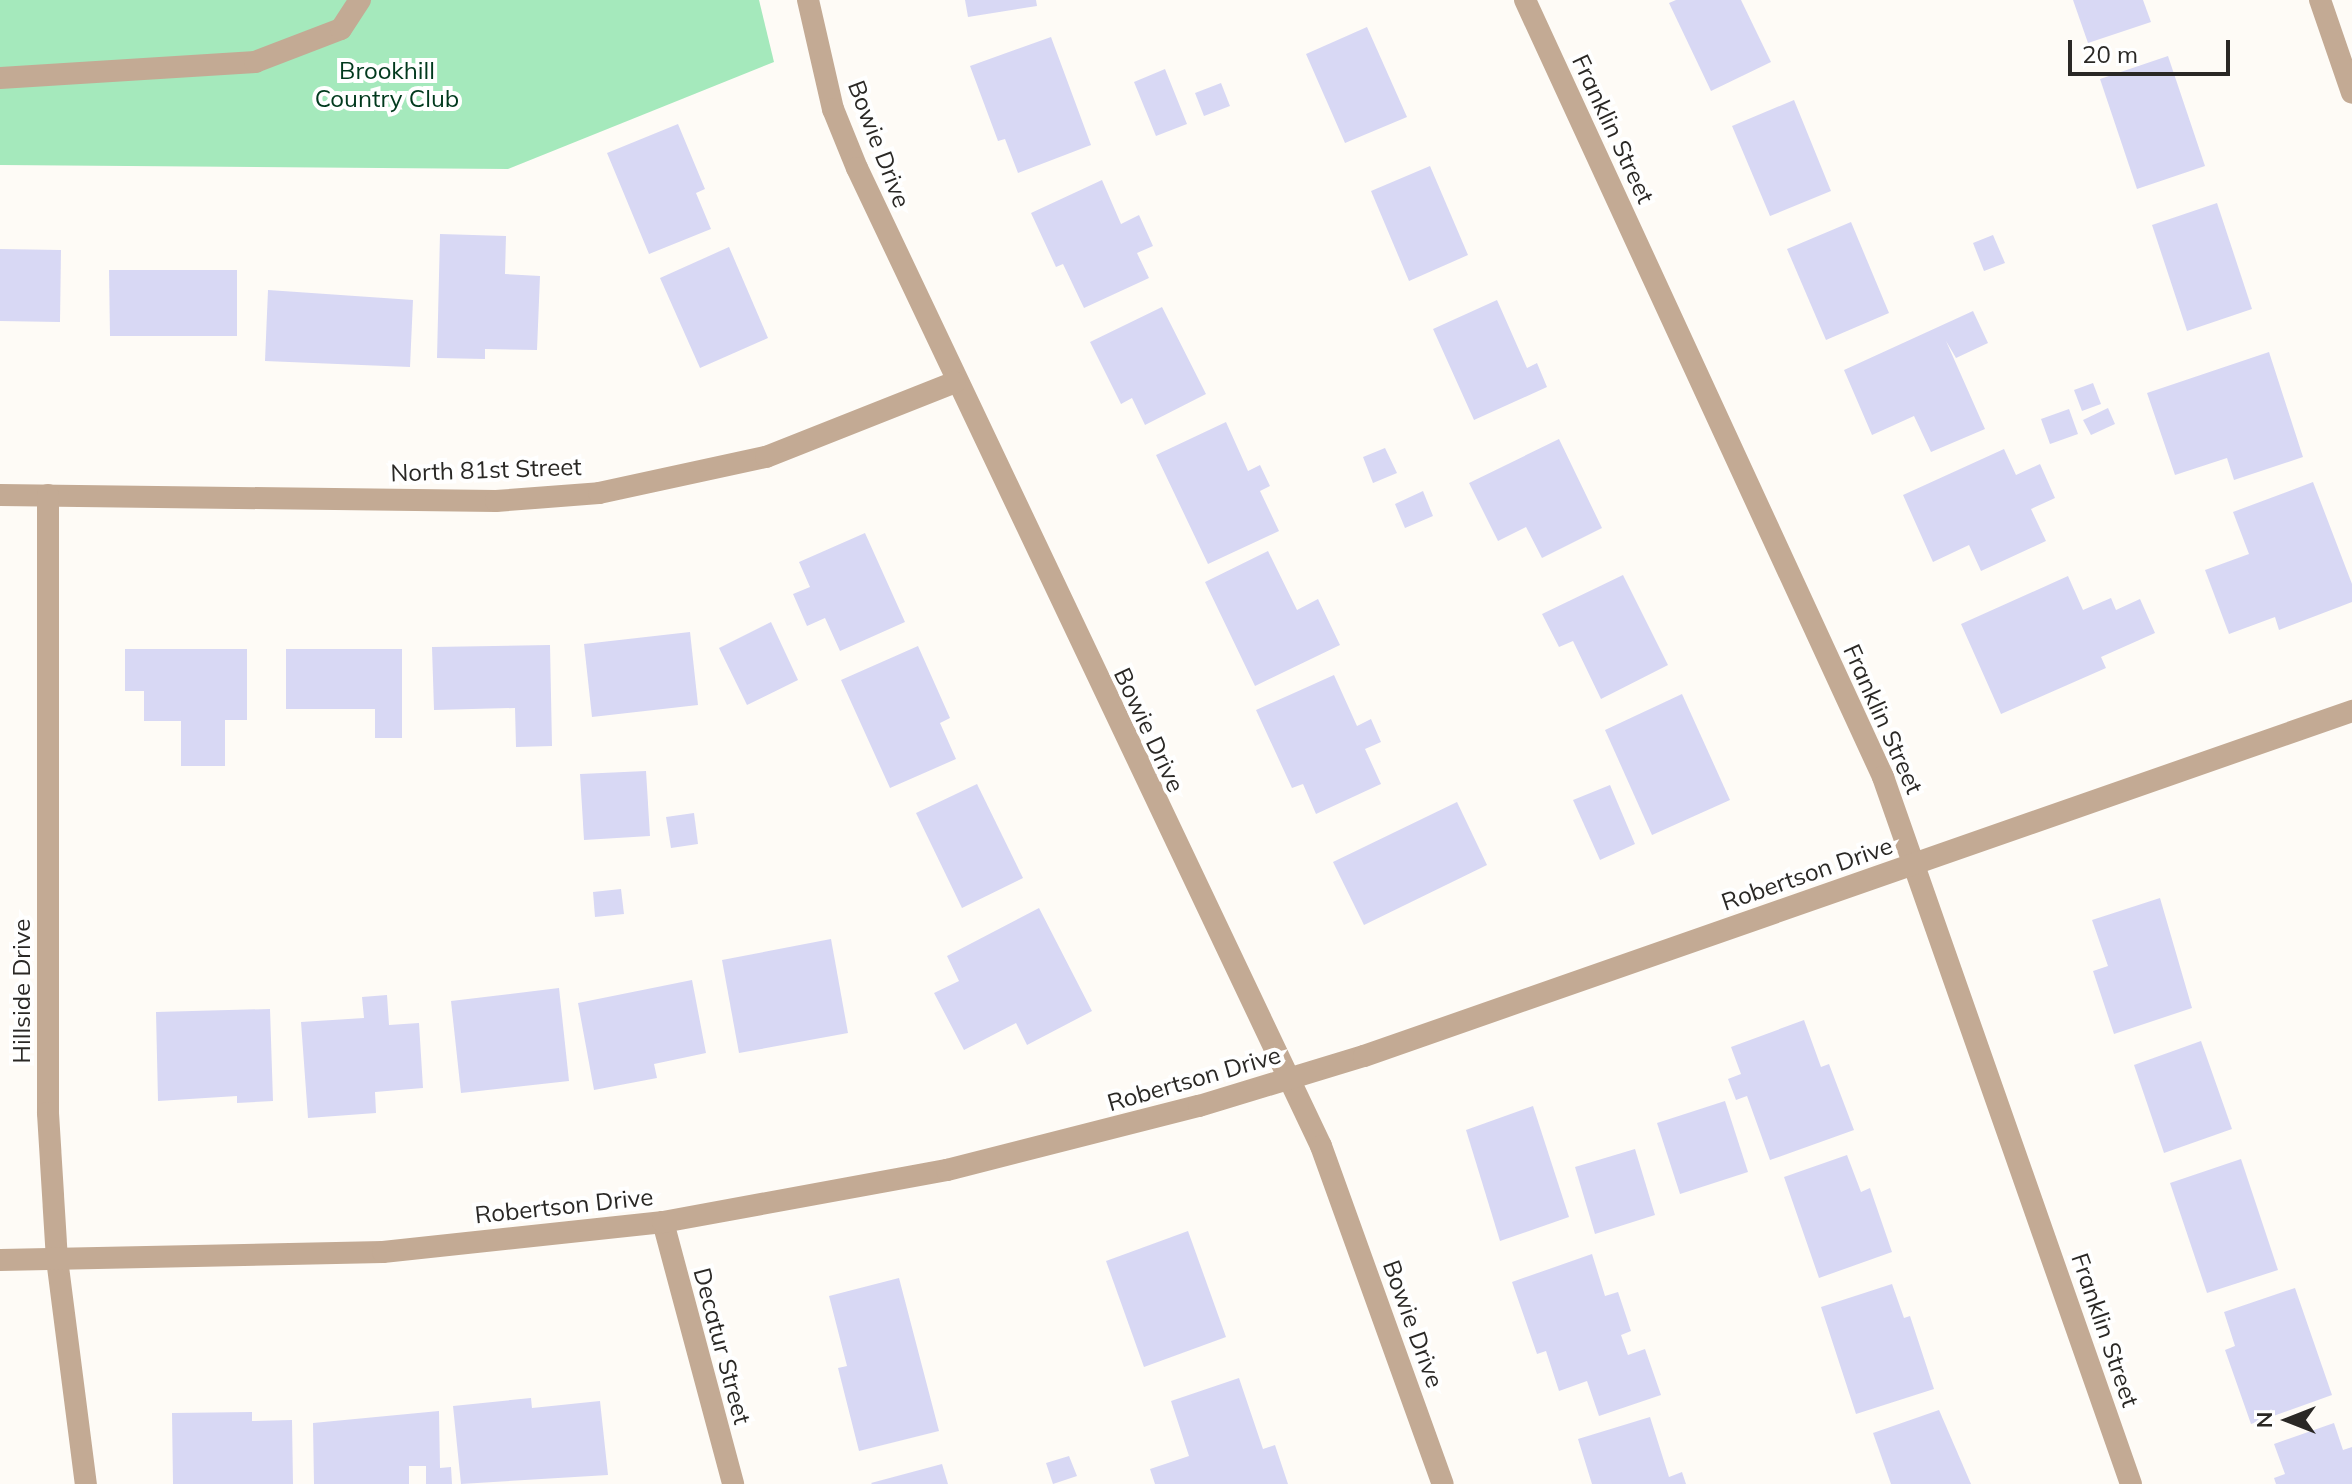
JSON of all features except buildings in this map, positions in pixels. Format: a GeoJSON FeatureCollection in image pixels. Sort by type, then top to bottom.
{"type":"FeatureCollection","features":[{"type":"Feature","properties":{"kind":"street"},"geometry":{"type":"LineString","coordinates":[[0,78],[255,62],[341,29],[360,0]]}},
{"type":"Feature","properties":{"kind":"street","name":"Bowie Drive"},"geometry":{"type":"LineString","coordinates":[[808,0],[833,109],[955,382],[1321,1146],[1443,1484]]}},
{"type":"Feature","properties":{"kind":"street","name":"Franklin Street"},"geometry":{"type":"LineString","coordinates":[[1525,0],[1883,777],[2131,1484]]}},
{"type":"Feature","properties":{"kind":"street"},"geometry":{"type":"LineString","coordinates":[[2320,0],[2352,93]]}},
{"type":"Feature","properties":{"kind":"street","name":"North 81st Street"},"geometry":{"type":"LineString","coordinates":[[0,495],[496,501],[599,493],[766,457],[955,382]]}},
{"type":"Feature","properties":{"kind":"street","name":"Hillside Drive"},"geometry":{"type":"LineString","coordinates":[[48,495],[48,1113],[57,1259],[86,1484]]}},
{"type":"Feature","properties":{"kind":"street","name":"Robertson Drive"},"geometry":{"type":"LineString","coordinates":[[0,1260],[383,1252],[663,1222],[947,1170],[1289,1080],[2352,711]]}},
{"type":"Feature","properties":{"kind":"street","name":"Decatur Street"},"geometry":{"type":"LineString","coordinates":[[663,1222],[733,1484]]}},
{"type":"Feature","properties":{"kind":"green space","name":"Brookhill Country Club"},"geometry":{"type":"Polygon","coordinates":[[[0,0],[759,0],[774,62],[508,169],[0,165],[0,0]]]}}]}
